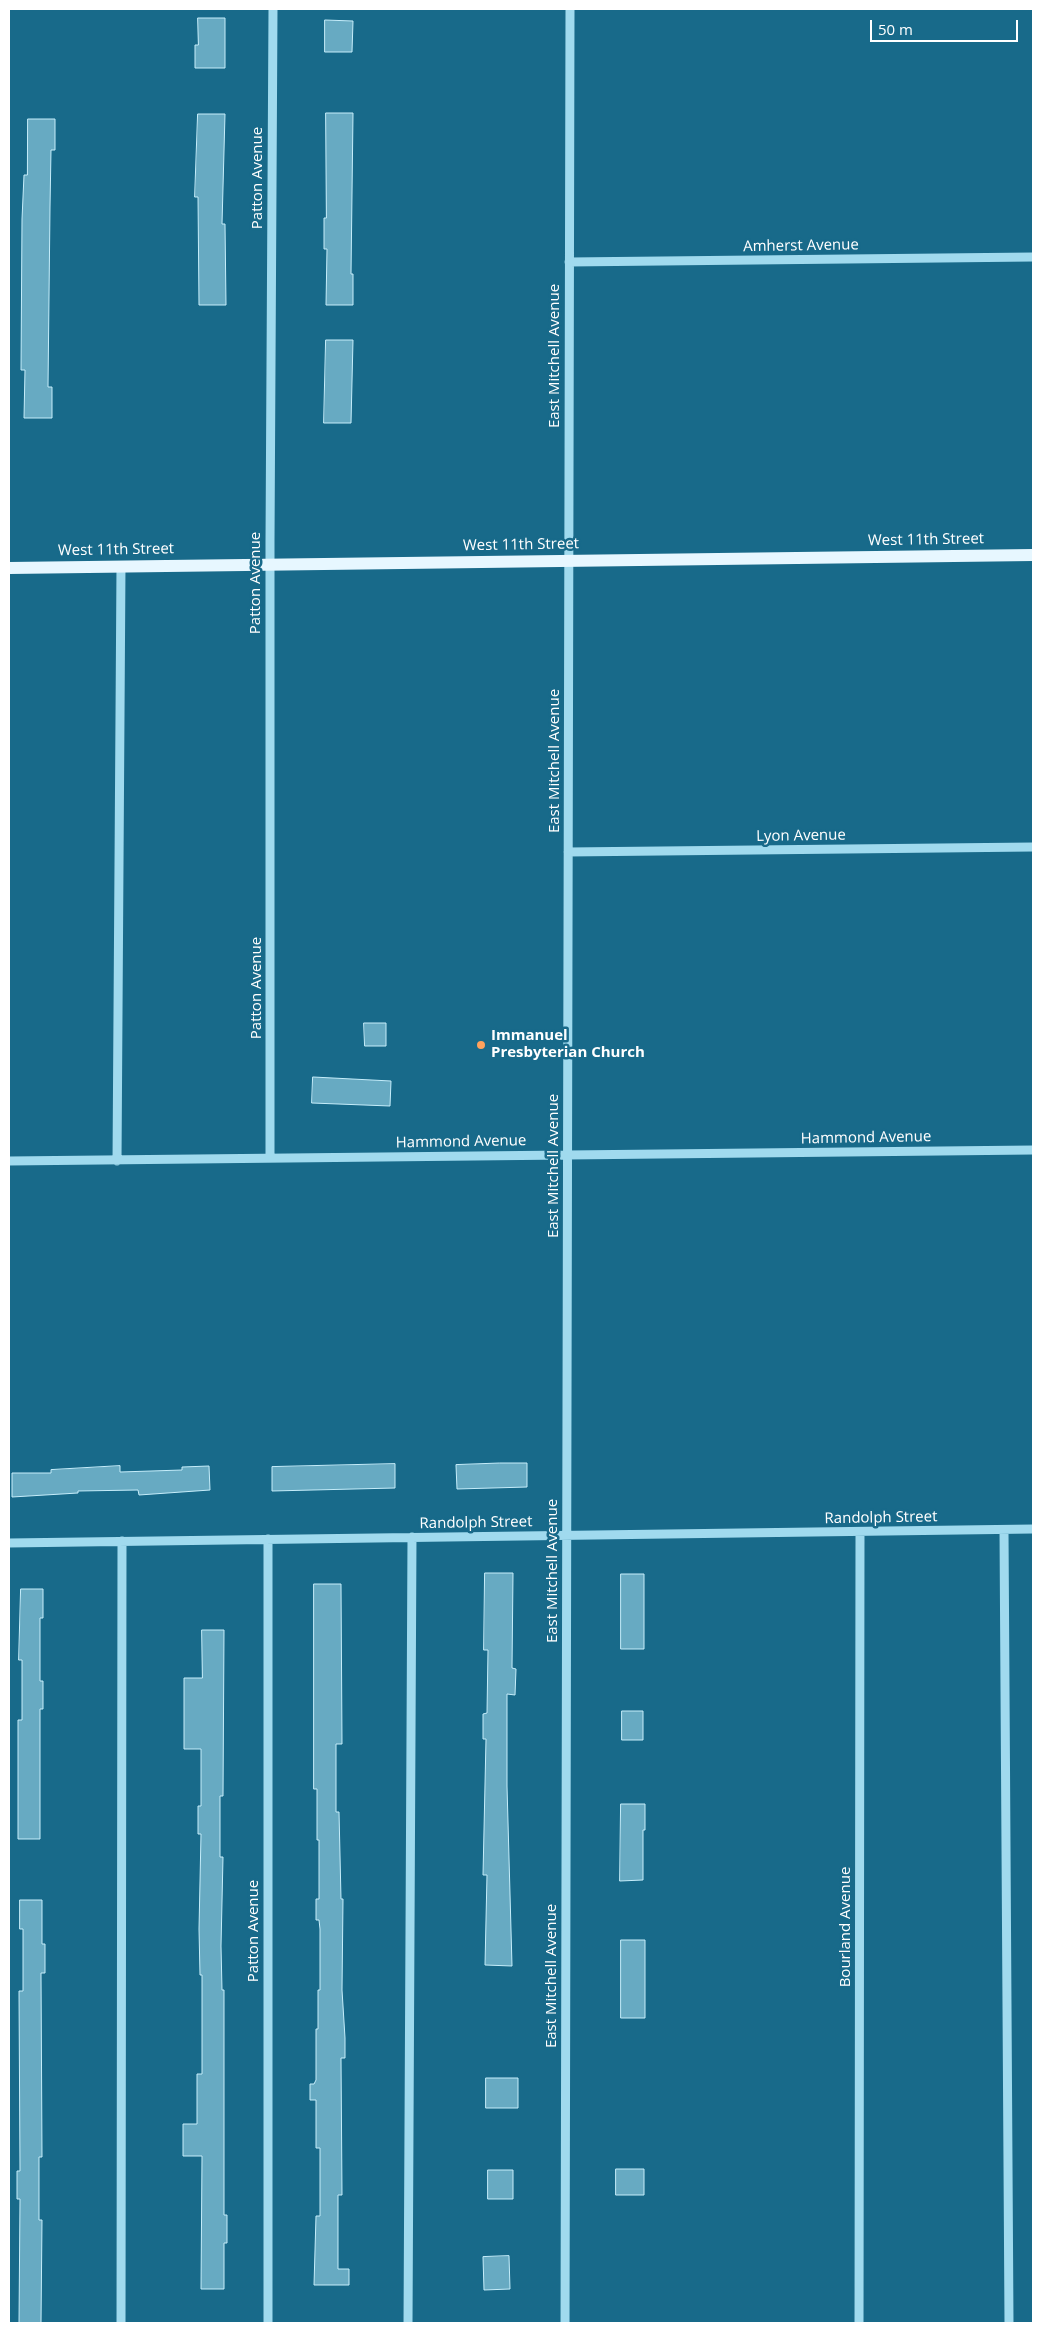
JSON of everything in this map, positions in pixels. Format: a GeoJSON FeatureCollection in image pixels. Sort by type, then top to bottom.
{"type":"FeatureCollection","features":[{"type":"Feature","properties":{"kind":"main road","name":"West 11th Street"},"geometry":{"type":"LineString","coordinates":[[9,568],[1033,555]]}},
{"type":"Feature","properties":{"kind":"street","name":"Patton Avenue"},"geometry":{"type":"LineString","coordinates":[[270,1158],[270,564],[273,9]]}},
{"type":"Feature","properties":{"kind":"street","name":"East Mitchell Avenue"},"geometry":{"type":"LineString","coordinates":[[565,2323],[570,9]]}},
{"type":"Feature","properties":{"kind":"street","name":"Amherst Avenue"},"geometry":{"type":"LineString","coordinates":[[569,262],[1033,257]]}},
{"type":"Feature","properties":{"kind":"street"},"geometry":{"type":"LineString","coordinates":[[117,1161],[122,566]]}},
{"type":"Feature","properties":{"kind":"street","name":"Lyon Avenue"},"geometry":{"type":"LineString","coordinates":[[568,852],[1033,848]]}},
{"type":"Feature","properties":{"kind":"street","name":"Hammond Avenue"},"geometry":{"type":"LineString","coordinates":[[9,1161],[1033,1150]]}},
{"type":"Feature","properties":{"kind":"street","name":"Randolph Street"},"geometry":{"type":"LineString","coordinates":[[9,1543],[1033,1529]]}},
{"type":"Feature","properties":{"kind":"street"},"geometry":{"type":"LineString","coordinates":[[1004,1530],[1009,2323]]}},
{"type":"Feature","properties":{"kind":"street","name":"Bourland Avenue"},"geometry":{"type":"LineString","coordinates":[[859,2323],[860,1532]]}},
{"type":"Feature","properties":{"kind":"street"},"geometry":{"type":"LineString","coordinates":[[408,2323],[412,1537]]}},
{"type":"Feature","properties":{"kind":"street","name":"Patton Avenue"},"geometry":{"type":"LineString","coordinates":[[268,1539],[268,2323]]}},
{"type":"Feature","properties":{"kind":"street"},"geometry":{"type":"LineString","coordinates":[[121,2323],[122,1541]]}},
{"type":"Feature","properties":{"kind":"building"},"geometry":{"type":"Polygon","coordinates":[[[198,18],[225,18],[225,68],[195,68],[195,45],[198,45],[198,18]]]}},
{"type":"Feature","properties":{"kind":"building"},"geometry":{"type":"Polygon","coordinates":[[[325,20],[353,21],[352,52],[325,52],[325,20]]]}},
{"type":"Feature","properties":{"kind":"building"},"geometry":{"type":"Polygon","coordinates":[[[326,113],[353,113],[351,274],[353,274],[353,305],[326,305],[327,249],[324,249],[324,218],[326,218],[326,113]]]}},
{"type":"Feature","properties":{"kind":"building"},"geometry":{"type":"Polygon","coordinates":[[[198,114],[225,114],[222,224],[225,224],[226,305],[199,305],[198,197],[195,197],[198,114]]]}},
{"type":"Feature","properties":{"kind":"building"},"geometry":{"type":"Polygon","coordinates":[[[28,119],[55,119],[55,150],[51,150],[48,387],[52,387],[52,418],[24,418],[25,370],[21,370],[22,219],[24,175],[27,175],[28,119]]]}},
{"type":"Feature","properties":{"kind":"building"},"geometry":{"type":"Polygon","coordinates":[[[326,340],[353,340],[351,423],[324,423],[326,340]]]}},
{"type":"Feature","properties":{"kind":"building"},"geometry":{"type":"Polygon","coordinates":[[[364,1023],[386,1023],[386,1046],[365,1046],[364,1023]]]}},
{"type":"Feature","properties":{"kind":"building"},"geometry":{"type":"Polygon","coordinates":[[[313,1077],[391,1081],[390,1106],[312,1103],[313,1077]]]}},
{"type":"Feature","properties":{"kind":"building"},"geometry":{"type":"Polygon","coordinates":[[[527,1463],[527,1487],[457,1489],[456,1465],[527,1463]]]}},
{"type":"Feature","properties":{"kind":"building"},"geometry":{"type":"Polygon","coordinates":[[[395,1464],[395,1488],[272,1491],[272,1467],[395,1464]]]}},
{"type":"Feature","properties":{"kind":"building"},"geometry":{"type":"Polygon","coordinates":[[[120,1466],[120,1472],[182,1470],[182,1467],[209,1466],[210,1490],[139,1495],[138,1490],[78,1491],[78,1493],[12,1497],[12,1473],[51,1473],[51,1470],[120,1466]]]}},
{"type":"Feature","properties":{"kind":"building"},"geometry":{"type":"Polygon","coordinates":[[[485,1573],[513,1573],[512,1668],[516,1669],[515,1695],[507,1694],[507,1786],[512,1966],[485,1965],[487,1875],[483,1875],[486,1739],[483,1739],[483,1714],[487,1713],[488,1650],[484,1650],[485,1573]]]}},
{"type":"Feature","properties":{"kind":"building"},"geometry":{"type":"Polygon","coordinates":[[[621,1574],[644,1574],[644,1649],[621,1649],[621,1574]]]}},
{"type":"Feature","properties":{"kind":"building"},"geometry":{"type":"Polygon","coordinates":[[[314,1584],[341,1584],[342,1744],[336,1744],[336,1812],[339,1812],[341,1899],[343,1899],[342,1990],[345,2058],[341,2058],[342,2195],[338,2195],[338,2269],[349,2269],[349,2285],[314,2285],[316,2216],[320,2216],[320,2148],[316,2148],[316,2100],[310,2100],[310,2084],[314,2084],[316,2080],[316,2029],[318,2029],[318,1990],[320,1990],[320,1929],[319,1920],[316,1920],[316,1899],[319,1899],[319,1840],[317,1840],[317,1789],[314,1789],[314,1584]]]}},
{"type":"Feature","properties":{"kind":"building"},"geometry":{"type":"Polygon","coordinates":[[[21,1589],[43,1589],[43,1618],[40,1618],[40,1681],[43,1681],[43,1709],[40,1709],[40,1839],[18,1839],[18,1720],[22,1720],[22,1660],[19,1660],[21,1589]]]}},
{"type":"Feature","properties":{"kind":"building"},"geometry":{"type":"Polygon","coordinates":[[[202,1630],[224,1630],[223,1796],[220,1796],[220,1857],[223,1857],[221,1946],[222,1990],[224,1990],[224,2215],[227,2215],[227,2243],[224,2243],[224,2289],[201,2289],[202,2156],[183,2156],[183,2124],[197,2124],[197,2074],[202,2074],[202,1975],[200,1975],[199,1929],[201,1834],[198,1834],[198,1806],[201,1806],[201,1749],[184,1749],[184,1678],[202,1678],[202,1630]]]}},
{"type":"Feature","properties":{"kind":"building"},"geometry":{"type":"Polygon","coordinates":[[[622,1711],[643,1711],[643,1740],[622,1740],[622,1711]]]}},
{"type":"Feature","properties":{"kind":"building"},"geometry":{"type":"Polygon","coordinates":[[[621,1804],[645,1804],[643,1880],[620,1881],[621,1804]]]}},
{"type":"Feature","properties":{"kind":"building"},"geometry":{"type":"Polygon","coordinates":[[[20,1900],[42,1900],[42,1944],[45,1944],[45,1973],[41,1973],[42,2157],[39,2157],[39,2220],[42,2220],[41,2323],[19,2323],[20,2199],[17,2199],[17,2171],[20,2171],[19,1991],[23,1991],[23,1929],[20,1929],[20,1900]]]}},
{"type":"Feature","properties":{"kind":"building"},"geometry":{"type":"Polygon","coordinates":[[[621,1940],[645,1940],[645,2018],[621,2018],[621,1940]]]}},
{"type":"Feature","properties":{"kind":"building"},"geometry":{"type":"Polygon","coordinates":[[[486,2078],[518,2078],[518,2108],[486,2108],[486,2078]]]}},
{"type":"Feature","properties":{"kind":"building"},"geometry":{"type":"Polygon","coordinates":[[[616,2169],[644,2169],[644,2195],[616,2195],[616,2169]]]}},
{"type":"Feature","properties":{"kind":"building"},"geometry":{"type":"Polygon","coordinates":[[[488,2170],[513,2170],[513,2199],[488,2199],[488,2170]]]}},
{"type":"Feature","properties":{"kind":"building"},"geometry":{"type":"Polygon","coordinates":[[[509,2256],[510,2289],[484,2290],[483,2257],[509,2256]]]}},
{"type":"Feature","properties":{"kind":"place","name":"Immanuel Presbyterian Church"},"geometry":{"type":"Point","coordinates":[481,1045]}}]}
